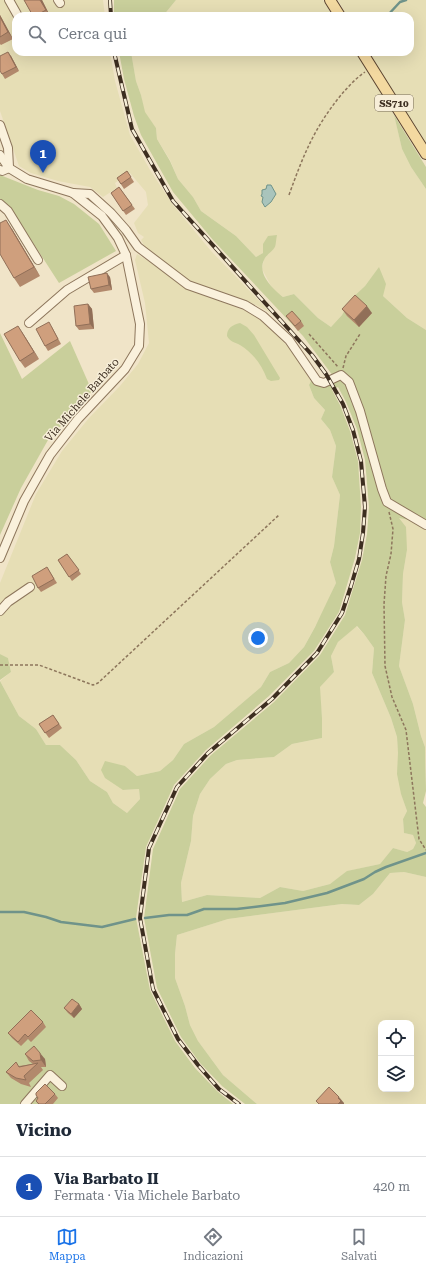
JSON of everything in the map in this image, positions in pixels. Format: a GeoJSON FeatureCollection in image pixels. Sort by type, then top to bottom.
{"type":"FeatureCollection","features":[{"type":"Feature","properties":{"kind":"main road"},"geometry":{"type":"LineString","coordinates":[[330,0],[338,12]]}},
{"type":"Feature","properties":{"kind":"main road","name":"SS710"},"geometry":{"type":"LineString","coordinates":[[365,56],[426,154]]}},
{"type":"Feature","properties":{"kind":"street"},"geometry":{"type":"LineString","coordinates":[[9,0],[16,12]]}},
{"type":"Feature","properties":{"kind":"street"},"geometry":{"type":"LineString","coordinates":[[0,125],[8,148],[3,170]]}},
{"type":"Feature","properties":{"kind":"street"},"geometry":{"type":"LineString","coordinates":[[0,154],[3,170]]}},
{"type":"Feature","properties":{"kind":"street","name":"Via Michele Barbato"},"geometry":{"type":"LineString","coordinates":[[0,558],[24,501],[50,455],[78,419],[125,368],[139,346],[140,324],[126,256],[118,238],[102,216],[73,193],[3,170]]}},
{"type":"Feature","properties":{"kind":"street"},"geometry":{"type":"LineString","coordinates":[[73,193],[90,194],[112,213],[138,247],[188,285],[245,305],[263,316],[289,340],[317,381],[324,383],[341,375],[349,382],[360,411],[387,502],[426,525]]}},
{"type":"Feature","properties":{"kind":"street"},"geometry":{"type":"LineString","coordinates":[[0,204],[8,211],[38,260]]}},
{"type":"Feature","properties":{"kind":"street"},"geometry":{"type":"LineString","coordinates":[[29,323],[67,290],[126,256]]}},
{"type":"Feature","properties":{"kind":"street"},"geometry":{"type":"LineString","coordinates":[[0,611],[8,602],[30,587]]}},
{"type":"Feature","properties":{"kind":"street"},"geometry":{"type":"LineString","coordinates":[[25,1104],[50,1075],[62,1086]]}},
{"type":"Feature","properties":{"kind":"path"},"geometry":{"type":"LineString","coordinates":[[289,195],[310,140],[319,124],[332,106],[353,82],[372,67]]}},
{"type":"Feature","properties":{"kind":"path"},"geometry":{"type":"LineString","coordinates":[[309,334],[335,362],[341,375]]}},
{"type":"Feature","properties":{"kind":"path"},"geometry":{"type":"LineString","coordinates":[[341,375],[346,356],[360,334]]}},
{"type":"Feature","properties":{"kind":"path"},"geometry":{"type":"LineString","coordinates":[[387,502],[393,529],[391,554],[386,576],[384,604],[385,666],[392,697],[406,730],[414,809],[419,839],[426,850]]}},
{"type":"Feature","properties":{"kind":"path"},"geometry":{"type":"LineString","coordinates":[[0,665],[39,665],[93,685],[98,683],[279,515]]}},
{"type":"Feature","properties":{"kind":"shaded area"},"geometry":{"type":"Polygon","coordinates":[[[0,0],[103,0],[104,12],[12,12],[12,56],[111,56],[115,81],[130,135],[150,170],[173,205],[211,251],[271,313],[252,303],[222,292],[190,283],[146,249],[141,240],[144,237],[138,233],[134,223],[148,205],[146,192],[130,173],[115,183],[117,188],[103,197],[90,187],[58,181],[31,173],[19,166],[0,111],[0,0]]]}},
{"type":"Feature","properties":{"kind":"shaded area"},"geometry":{"type":"Polygon","coordinates":[[[176,0],[323,0],[330,12],[166,12],[176,0]]]}},
{"type":"Feature","properties":{"kind":"shaded area"},"geometry":{"type":"Polygon","coordinates":[[[338,0],[426,0],[426,146],[370,56],[414,56],[414,12],[345,12],[338,0]]]}},
{"type":"Feature","properties":{"kind":"shaded area"},"geometry":{"type":"Polygon","coordinates":[[[132,56],[358,56],[394,115],[402,149],[411,167],[426,189],[426,330],[407,318],[383,296],[379,268],[365,286],[351,299],[342,315],[331,327],[318,318],[294,294],[283,297],[275,291],[262,269],[264,259],[275,247],[263,244],[263,253],[256,257],[236,236],[201,211],[193,197],[178,179],[170,160],[157,139],[156,128],[144,112],[141,95],[136,81],[132,56]]]}},
{"type":"Feature","properties":{"kind":"shaded area"},"geometry":{"type":"Polygon","coordinates":[[[137,254],[185,288],[246,311],[265,323],[291,350],[311,381],[309,385],[314,398],[325,410],[321,419],[330,430],[336,446],[332,477],[340,495],[334,546],[330,562],[336,583],[325,608],[304,647],[289,663],[270,672],[261,687],[214,727],[184,744],[173,760],[160,771],[137,776],[125,766],[123,790],[139,789],[140,799],[127,813],[113,803],[107,792],[90,781],[76,760],[60,745],[46,745],[36,729],[19,716],[0,681],[11,672],[8,658],[0,654],[0,583],[36,494],[62,451],[89,418],[120,386],[138,364],[149,343],[145,303],[135,260],[137,254]]]}},
{"type":"Feature","properties":{"kind":"shaded area"},"geometry":{"type":"Polygon","coordinates":[[[398,517],[410,520],[426,530],[426,768],[425,747],[413,704],[399,666],[405,620],[402,602],[403,574],[407,550],[398,517]]]}},
{"type":"Feature","properties":{"kind":"shaded area"},"geometry":{"type":"Polygon","coordinates":[[[356,626],[374,648],[372,673],[391,718],[397,737],[401,793],[407,811],[403,819],[404,833],[413,835],[416,843],[413,849],[407,852],[393,848],[380,864],[348,871],[330,884],[303,891],[280,887],[260,898],[207,895],[182,902],[181,883],[191,841],[193,816],[200,794],[210,779],[226,764],[237,760],[274,757],[292,744],[322,738],[319,687],[334,672],[331,656],[338,642],[356,626]]]}},
{"type":"Feature","properties":{"kind":"shaded area"},"geometry":{"type":"Polygon","coordinates":[[[404,872],[426,877],[426,1104],[257,1104],[223,1075],[198,1041],[190,1025],[175,978],[177,935],[228,919],[342,904],[359,905],[373,894],[390,873],[404,872]]]}},
{"type":"Feature","properties":{"kind":"green space"},"geometry":{"type":"Polygon","coordinates":[[[114,0],[176,0],[166,12],[114,12],[114,0]]]}},
{"type":"Feature","properties":{"kind":"green space"},"geometry":{"type":"Polygon","coordinates":[[[120,56],[132,56],[136,81],[145,112],[156,128],[157,139],[170,161],[178,179],[193,197],[201,211],[236,236],[256,257],[263,253],[263,244],[268,236],[277,235],[275,247],[266,257],[262,265],[264,276],[275,290],[283,297],[294,294],[318,318],[331,327],[342,315],[351,299],[365,286],[379,267],[386,284],[383,296],[407,318],[426,330],[426,530],[410,520],[399,518],[406,527],[407,550],[403,574],[402,602],[405,620],[399,666],[413,704],[425,747],[426,791],[423,803],[426,807],[426,877],[404,872],[390,873],[373,894],[359,905],[342,904],[228,919],[177,935],[175,978],[190,1025],[198,1041],[223,1075],[257,1104],[245,1104],[222,1086],[200,1063],[181,1037],[157,988],[144,918],[153,849],[180,789],[211,755],[274,702],[320,655],[345,615],[362,560],[367,534],[369,507],[365,460],[357,429],[338,387],[332,390],[340,405],[350,431],[358,461],[361,507],[360,533],[355,558],[339,612],[314,651],[269,696],[206,750],[174,785],[146,847],[136,918],[150,990],[175,1041],[195,1068],[217,1091],[233,1104],[0,1104],[0,681],[19,716],[36,729],[46,745],[60,745],[76,760],[90,781],[107,792],[113,803],[127,813],[140,799],[139,789],[123,790],[105,778],[101,770],[105,761],[125,766],[137,776],[160,771],[173,760],[184,744],[214,727],[261,687],[270,672],[289,663],[304,647],[336,583],[330,562],[334,546],[340,495],[332,477],[336,446],[330,430],[321,419],[325,410],[314,398],[309,385],[311,381],[336,380],[303,336],[213,240],[173,192],[141,135],[134,116],[120,56]],[[357,626],[338,642],[331,656],[334,672],[320,687],[322,738],[292,744],[274,757],[237,760],[226,764],[210,779],[200,794],[193,816],[191,841],[181,883],[182,902],[207,895],[260,898],[280,887],[303,891],[330,884],[347,871],[380,864],[393,848],[407,852],[413,849],[416,843],[413,835],[404,833],[403,819],[407,811],[401,794],[397,774],[397,737],[391,718],[372,673],[374,648],[357,626]]]}},
{"type":"Feature","properties":{"kind":"green space"},"geometry":{"type":"Polygon","coordinates":[[[394,115],[426,167],[426,189],[411,167],[402,149],[394,115]]]}},
{"type":"Feature","properties":{"kind":"green space"},"geometry":{"type":"Polygon","coordinates":[[[0,175],[38,190],[59,196],[74,204],[99,224],[116,251],[59,283],[10,207],[0,211],[0,175]]]}},
{"type":"Feature","properties":{"kind":"green space"},"geometry":{"type":"Polygon","coordinates":[[[240,323],[247,327],[254,335],[280,378],[279,380],[271,381],[267,379],[260,364],[253,356],[245,348],[228,338],[227,333],[229,329],[240,323]]]}},
{"type":"Feature","properties":{"kind":"green space"},"geometry":{"type":"Polygon","coordinates":[[[0,333],[22,379],[70,341],[92,391],[48,440],[21,488],[0,535],[0,333]]]}},
{"type":"Feature","properties":{"kind":"green space"},"geometry":{"type":"Polygon","coordinates":[[[0,654],[8,658],[11,672],[0,680],[0,654]]]}},
{"type":"Feature","properties":{"kind":"water"},"geometry":{"type":"Polygon","coordinates":[[[267,185],[271,185],[276,194],[271,202],[265,207],[262,202],[263,197],[261,196],[262,190],[266,189],[267,185]]]}},
{"type":"Feature","properties":{"kind":"building"},"geometry":{"type":"Polygon","coordinates":[[[24,0],[40,0],[46,10],[42,12],[31,12],[24,0]]]}},
{"type":"Feature","properties":{"kind":"building"},"geometry":{"type":"Polygon","coordinates":[[[0,17],[8,32],[0,37],[0,17]]]}},
{"type":"Feature","properties":{"kind":"building"},"geometry":{"type":"Polygon","coordinates":[[[8,52],[16,67],[2,74],[0,71],[0,56],[8,52]]]}},
{"type":"Feature","properties":{"kind":"building"},"geometry":{"type":"Polygon","coordinates":[[[127,171],[131,177],[121,184],[117,178],[127,171]]]}},
{"type":"Feature","properties":{"kind":"building"},"geometry":{"type":"Polygon","coordinates":[[[119,187],[132,205],[123,211],[111,193],[119,187]]]}},
{"type":"Feature","properties":{"kind":"building"},"geometry":{"type":"Polygon","coordinates":[[[6,220],[34,267],[14,278],[0,254],[0,223],[6,220]]]}},
{"type":"Feature","properties":{"kind":"building"},"geometry":{"type":"Polygon","coordinates":[[[107,273],[109,285],[91,289],[88,277],[107,273]]]}},
{"type":"Feature","properties":{"kind":"building"},"geometry":{"type":"Polygon","coordinates":[[[355,295],[367,306],[354,320],[342,309],[355,295]]]}},
{"type":"Feature","properties":{"kind":"building"},"geometry":{"type":"Polygon","coordinates":[[[88,304],[90,324],[76,326],[74,306],[88,304]]]}},
{"type":"Feature","properties":{"kind":"building"},"geometry":{"type":"Polygon","coordinates":[[[292,311],[301,321],[295,326],[286,316],[292,311]]]}},
{"type":"Feature","properties":{"kind":"building"},"geometry":{"type":"Polygon","coordinates":[[[49,322],[58,339],[45,346],[36,329],[49,322]]]}},
{"type":"Feature","properties":{"kind":"building"},"geometry":{"type":"Polygon","coordinates":[[[18,326],[34,352],[20,361],[4,334],[18,326]]]}},
{"type":"Feature","properties":{"kind":"building"},"geometry":{"type":"Polygon","coordinates":[[[67,554],[79,570],[69,577],[58,560],[67,554]]]}},
{"type":"Feature","properties":{"kind":"building"},"geometry":{"type":"Polygon","coordinates":[[[47,567],[54,579],[38,588],[32,576],[47,567]]]}},
{"type":"Feature","properties":{"kind":"building"},"geometry":{"type":"Polygon","coordinates":[[[53,715],[59,724],[45,733],[39,724],[53,715]]]}},
{"type":"Feature","properties":{"kind":"building"},"geometry":{"type":"Polygon","coordinates":[[[72,999],[79,1004],[71,1014],[64,1008],[72,999]]]}},
{"type":"Feature","properties":{"kind":"building"},"geometry":{"type":"Polygon","coordinates":[[[31,1010],[43,1022],[28,1037],[25,1034],[18,1042],[8,1033],[31,1010]]]}},
{"type":"Feature","properties":{"kind":"building"},"geometry":{"type":"Polygon","coordinates":[[[34,1046],[40,1053],[41,1060],[33,1061],[25,1054],[34,1046]]]}},
{"type":"Feature","properties":{"kind":"building"},"geometry":{"type":"Polygon","coordinates":[[[16,1062],[19,1067],[38,1063],[24,1076],[26,1080],[16,1078],[6,1072],[16,1062]]]}},
{"type":"Feature","properties":{"kind":"building"},"geometry":{"type":"Polygon","coordinates":[[[45,1084],[55,1094],[45,1104],[39,1104],[36,1101],[38,1098],[36,1093],[45,1084]]]}},
{"type":"Feature","properties":{"kind":"building"},"geometry":{"type":"Polygon","coordinates":[[[329,1087],[341,1101],[338,1104],[319,1104],[316,1101],[329,1087]]]}},
{"type":"Feature","properties":{"kind":"waterway"},"geometry":{"type":"LineString","coordinates":[[391,12],[400,2],[406,0]]}},
{"type":"Feature","properties":{"kind":"waterway"},"geometry":{"type":"LineString","coordinates":[[145,918],[169,915],[187,915],[204,909],[237,909],[285,903],[327,893],[364,879],[386,867],[426,853]]}},
{"type":"Feature","properties":{"kind":"waterway"},"geometry":{"type":"LineString","coordinates":[[0,912],[24,912],[61,922],[102,927],[135,919]]}},
{"type":"Feature","properties":{"kind":"railway"},"geometry":{"type":"LineString","coordinates":[[110,0],[111,12]]}},
{"type":"Feature","properties":{"kind":"railway"},"geometry":{"type":"LineString","coordinates":[[115,56],[132,129],[173,201],[312,355],[326,374],[343,404],[353,430],[361,461],[365,507],[363,533],[359,559],[342,613],[317,653],[272,699],[208,753],[177,787],[149,848],[140,918],[153,989],[178,1039],[219,1089],[239,1104]]}},
{"type":"Feature","properties":{"kind":"place","name":"Via Barbato II"},"geometry":{"type":"Point","coordinates":[43,173]}}]}
